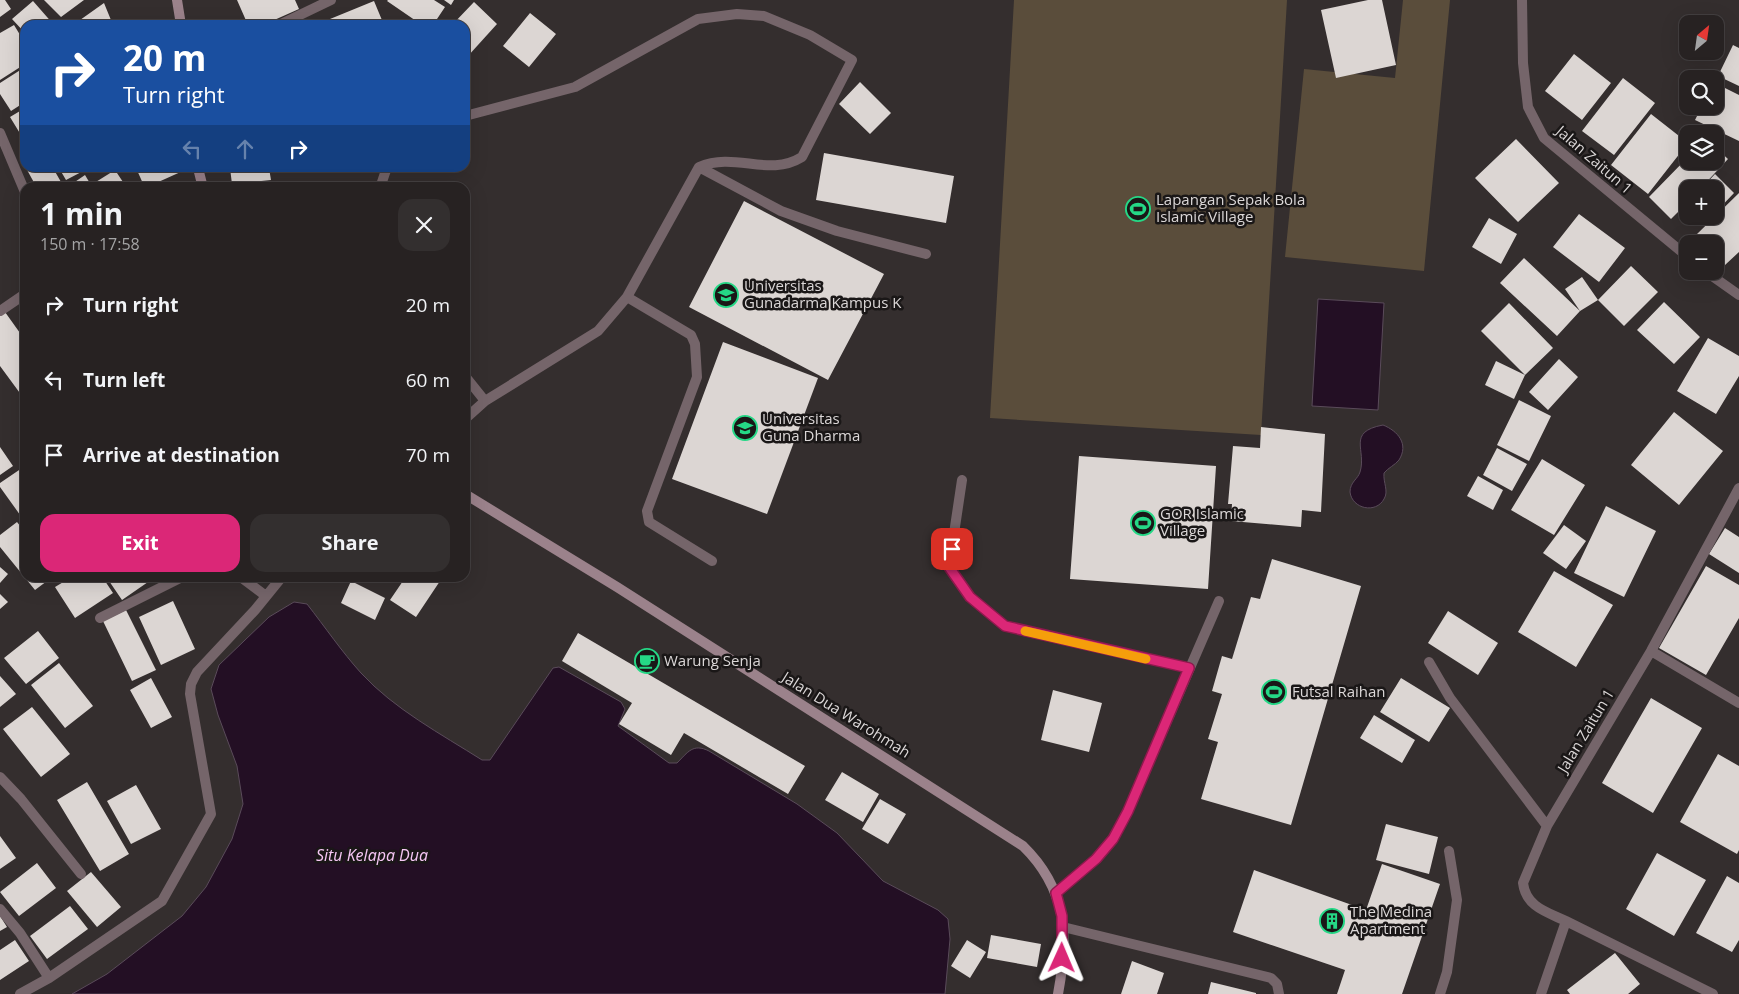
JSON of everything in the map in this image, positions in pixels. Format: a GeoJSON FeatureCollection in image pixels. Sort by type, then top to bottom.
{"type":"FeatureCollection","features":[{"type":"Feature","properties":{"kind":"street"},"geometry":{"type":"LineString","coordinates":[[176,0],[180,20]]}},
{"type":"Feature","properties":{"kind":"street"},"geometry":{"type":"LineString","coordinates":[[290,20],[332,0]]}},
{"type":"Feature","properties":{"kind":"street","name":"Jalan Zaitun 1"},"geometry":{"type":"LineString","coordinates":[[1522,0],[1523,64],[1528,107],[1544,138],[1679,250]]}},
{"type":"Feature","properties":{"kind":"street"},"geometry":{"type":"LineString","coordinates":[[470,115],[575,86],[698,20],[727,15],[764,16],[810,35],[852,60],[802,157],[790,165],[712,162],[699,167],[627,296],[598,330],[485,401],[470,414]]}},
{"type":"Feature","properties":{"kind":"street"},"geometry":{"type":"LineString","coordinates":[[0,134],[21,182]]}},
{"type":"Feature","properties":{"kind":"street"},"geometry":{"type":"LineString","coordinates":[[699,167],[781,211],[837,231],[926,254]]}},
{"type":"Feature","properties":{"kind":"street"},"geometry":{"type":"LineString","coordinates":[[1718,280],[1739,295]]}},
{"type":"Feature","properties":{"kind":"street"},"geometry":{"type":"LineString","coordinates":[[627,296],[691,335],[696,344],[697,377],[648,511],[649,522],[712,561]]}},
{"type":"Feature","properties":{"kind":"street"},"geometry":{"type":"LineString","coordinates":[[0,311],[20,297]]}},
{"type":"Feature","properties":{"kind":"street"},"geometry":{"type":"LineString","coordinates":[[470,382],[485,401]]}},
{"type":"Feature","properties":{"kind":"street"},"geometry":{"type":"LineString","coordinates":[[962,480],[949,567],[970,597],[1005,626],[1189,668]]}},
{"type":"Feature","properties":{"kind":"street","name":"Jalan Zaitun 1"},"geometry":{"type":"LineString","coordinates":[[1713,994],[1533,905],[1524,892],[1523,883],[1547,826],[1651,651],[1739,488]]}},
{"type":"Feature","properties":{"kind":"street","name":"Jalan Dua Warohmah"},"geometry":{"type":"LineString","coordinates":[[470,497],[617,587],[1023,846],[1039,862],[1056,893],[1063,927],[1062,973],[1058,994]]}},
{"type":"Feature","properties":{"kind":"street"},"geometry":{"type":"LineString","coordinates":[[100,618],[172,582]]}},
{"type":"Feature","properties":{"kind":"street"},"geometry":{"type":"LineString","coordinates":[[247,582],[266,596]]}},
{"type":"Feature","properties":{"kind":"street"},"geometry":{"type":"LineString","coordinates":[[20,994],[49,978],[162,900],[211,814],[190,694],[191,684],[197,672],[278,582]]}},
{"type":"Feature","properties":{"kind":"street"},"geometry":{"type":"LineString","coordinates":[[1056,893],[1096,859],[1113,839],[1128,811],[1220,600]]}},
{"type":"Feature","properties":{"kind":"street"},"geometry":{"type":"LineString","coordinates":[[1651,651],[1739,703]]}},
{"type":"Feature","properties":{"kind":"street"},"geometry":{"type":"LineString","coordinates":[[1429,662],[1450,698],[1547,826]]}},
{"type":"Feature","properties":{"kind":"street"},"geometry":{"type":"LineString","coordinates":[[0,777],[21,799],[81,874]]}},
{"type":"Feature","properties":{"kind":"street"},"geometry":{"type":"LineString","coordinates":[[1440,994],[1447,972],[1457,900],[1449,851]]}},
{"type":"Feature","properties":{"kind":"street"},"geometry":{"type":"LineString","coordinates":[[0,909],[20,933],[49,978]]}},
{"type":"Feature","properties":{"kind":"street"},"geometry":{"type":"LineString","coordinates":[[1541,994],[1566,921]]}},
{"type":"Feature","properties":{"kind":"street"},"geometry":{"type":"LineString","coordinates":[[1063,927],[1271,978],[1277,984],[1279,994]]}},
{"type":"Feature","properties":{"kind":"shaded area","name":"Lapangan Sepak Bola Islamic Village"},"geometry":{"type":"Polygon","coordinates":[[[1014,0],[1287,0],[1261,435],[990,418],[1014,0]]]}},
{"type":"Feature","properties":{"kind":"shaded area"},"geometry":{"type":"Polygon","coordinates":[[[1403,0],[1450,0],[1424,271],[1285,257],[1304,69],[1395,78],[1403,0]]]}},
{"type":"Feature","properties":{"kind":"water"},"geometry":{"type":"Polygon","coordinates":[[[1318,299],[1384,303],[1378,410],[1312,406],[1318,299]]]}},
{"type":"Feature","properties":{"kind":"water"},"geometry":{"type":"Polygon","coordinates":[[[1383,425],[1397,434],[1402,443],[1402,454],[1399,460],[1384,473],[1386,493],[1380,504],[1370,508],[1360,506],[1352,498],[1350,492],[1351,486],[1360,472],[1361,437],[1372,428],[1383,425]]]}},
{"type":"Feature","properties":{"kind":"water","name":"Situ Kelapa Dua"},"geometry":{"type":"Polygon","coordinates":[[[294,602],[307,604],[354,665],[388,698],[418,720],[482,760],[490,760],[553,668],[559,667],[621,702],[625,709],[618,726],[669,763],[677,763],[695,748],[709,751],[797,804],[837,833],[883,881],[938,910],[948,919],[950,939],[945,994],[72,994],[107,974],[182,916],[206,887],[232,839],[243,804],[237,766],[218,715],[211,689],[219,665],[269,617],[294,602]]]}},
{"type":"Feature","properties":{"kind":"building"},"geometry":{"type":"Polygon","coordinates":[[[0,0],[5,0],[11,9],[0,17],[0,0]]]}},
{"type":"Feature","properties":{"kind":"building"},"geometry":{"type":"Polygon","coordinates":[[[44,0],[84,0],[61,17],[44,0]]]}},
{"type":"Feature","properties":{"kind":"building"},"geometry":{"type":"Polygon","coordinates":[[[237,0],[295,0],[299,9],[274,20],[246,20],[237,0]]]}},
{"type":"Feature","properties":{"kind":"building"},"geometry":{"type":"Polygon","coordinates":[[[434,0],[445,7],[436,20],[415,20],[387,1],[434,0]]]}},
{"type":"Feature","properties":{"kind":"building"},"geometry":{"type":"Polygon","coordinates":[[[444,0],[454,0],[451,5],[444,0]]]}},
{"type":"Feature","properties":{"kind":"building"},"geometry":{"type":"Polygon","coordinates":[[[1368,0],[1382,0],[1396,65],[1336,78],[1321,10],[1368,0]]]}},
{"type":"Feature","properties":{"kind":"building"},"geometry":{"type":"Polygon","coordinates":[[[33,1],[50,20],[20,20],[20,28],[12,19],[33,1]]]}},
{"type":"Feature","properties":{"kind":"building"},"geometry":{"type":"Polygon","coordinates":[[[374,1],[382,20],[330,20],[374,1]]]}},
{"type":"Feature","properties":{"kind":"building"},"geometry":{"type":"Polygon","coordinates":[[[474,2],[497,24],[470,54],[470,20],[457,20],[474,2]]]}},
{"type":"Feature","properties":{"kind":"building"},"geometry":{"type":"Polygon","coordinates":[[[104,3],[111,20],[80,20],[104,3]]]}},
{"type":"Feature","properties":{"kind":"building"},"geometry":{"type":"Polygon","coordinates":[[[530,13],[556,34],[529,67],[503,46],[530,13]]]}},
{"type":"Feature","properties":{"kind":"building"},"geometry":{"type":"Polygon","coordinates":[[[14,25],[20,35],[20,67],[0,80],[0,33],[14,25]]]}},
{"type":"Feature","properties":{"kind":"building"},"geometry":{"type":"Polygon","coordinates":[[[1733,45],[1739,48],[1739,86],[1724,79],[1724,70],[1721,70],[1733,45]]]}},
{"type":"Feature","properties":{"kind":"building"},"geometry":{"type":"Polygon","coordinates":[[[1574,54],[1611,83],[1582,120],[1545,91],[1574,54]]]}},
{"type":"Feature","properties":{"kind":"building"},"geometry":{"type":"Polygon","coordinates":[[[20,70],[20,105],[11,111],[0,94],[0,83],[20,70]]]}},
{"type":"Feature","properties":{"kind":"building"},"geometry":{"type":"Polygon","coordinates":[[[1623,78],[1655,103],[1614,155],[1582,131],[1623,78]]]}},
{"type":"Feature","properties":{"kind":"building"},"geometry":{"type":"Polygon","coordinates":[[[860,82],[891,113],[870,134],[839,104],[860,82]]]}},
{"type":"Feature","properties":{"kind":"building"},"geometry":{"type":"Polygon","coordinates":[[[1724,88],[1739,95],[1739,141],[1724,134],[1724,125],[1705,125],[1695,120],[1698,115],[1724,115],[1724,88]]]}},
{"type":"Feature","properties":{"kind":"building"},"geometry":{"type":"Polygon","coordinates":[[[20,111],[20,133],[10,117],[20,111]]]}},
{"type":"Feature","properties":{"kind":"building"},"geometry":{"type":"Polygon","coordinates":[[[1651,114],[1679,136],[1679,154],[1648,194],[1611,165],[1651,114]]]}},
{"type":"Feature","properties":{"kind":"building"},"geometry":{"type":"Polygon","coordinates":[[[1516,139],[1559,183],[1518,222],[1475,178],[1516,139]]]}},
{"type":"Feature","properties":{"kind":"building"},"geometry":{"type":"Polygon","coordinates":[[[824,153],[954,176],[946,223],[816,200],[824,153]]]}},
{"type":"Feature","properties":{"kind":"building"},"geometry":{"type":"Polygon","coordinates":[[[1724,155],[1728,159],[1724,163],[1724,155]]]}},
{"type":"Feature","properties":{"kind":"building"},"geometry":{"type":"Polygon","coordinates":[[[1679,166],[1679,170],[1718,170],[1708,180],[1679,180],[1679,211],[1671,219],[1649,197],[1679,166]]]}},
{"type":"Feature","properties":{"kind":"building"},"geometry":{"type":"Polygon","coordinates":[[[28,172],[55,172],[61,182],[34,182],[28,172]]]}},
{"type":"Feature","properties":{"kind":"building"},"geometry":{"type":"Polygon","coordinates":[[[61,172],[81,172],[66,180],[61,172]]]}},
{"type":"Feature","properties":{"kind":"building"},"geometry":{"type":"Polygon","coordinates":[[[112,172],[116,172],[123,182],[96,182],[112,172]]]}},
{"type":"Feature","properties":{"kind":"building"},"geometry":{"type":"Polygon","coordinates":[[[138,172],[181,172],[158,182],[142,182],[138,172]]]}},
{"type":"Feature","properties":{"kind":"building"},"geometry":{"type":"Polygon","coordinates":[[[230,172],[270,172],[271,180],[252,182],[232,182],[230,172]]]}},
{"type":"Feature","properties":{"kind":"building"},"geometry":{"type":"Polygon","coordinates":[[[1715,174],[1721,180],[1709,180],[1715,174]]]}},
{"type":"Feature","properties":{"kind":"building"},"geometry":{"type":"Polygon","coordinates":[[[85,175],[89,182],[75,182],[85,175]]]}},
{"type":"Feature","properties":{"kind":"building"},"geometry":{"type":"Polygon","coordinates":[[[1724,183],[1734,193],[1724,204],[1724,183]]]}},
{"type":"Feature","properties":{"kind":"building"},"geometry":{"type":"Polygon","coordinates":[[[1739,193],[1739,252],[1725,265],[1724,235],[1696,235],[1706,225],[1724,225],[1724,208],[1739,193]]]}},
{"type":"Feature","properties":{"kind":"building"},"geometry":{"type":"Polygon","coordinates":[[[744,201],[884,274],[828,380],[689,307],[744,201]]]}},
{"type":"Feature","properties":{"kind":"building"},"geometry":{"type":"Polygon","coordinates":[[[1579,214],[1625,248],[1599,282],[1553,247],[1579,214]]]}},
{"type":"Feature","properties":{"kind":"building"},"geometry":{"type":"Polygon","coordinates":[[[1489,218],[1517,234],[1501,264],[1472,247],[1489,218]]]}},
{"type":"Feature","properties":{"kind":"building"},"geometry":{"type":"Polygon","coordinates":[[[1524,258],[1580,311],[1557,336],[1500,283],[1524,258]]]}},
{"type":"Feature","properties":{"kind":"building"},"geometry":{"type":"Polygon","coordinates":[[[1631,266],[1658,292],[1624,326],[1598,300],[1631,266]]]}},
{"type":"Feature","properties":{"kind":"building"},"geometry":{"type":"Polygon","coordinates":[[[1582,277],[1598,300],[1580,311],[1565,289],[1582,277]]]}},
{"type":"Feature","properties":{"kind":"building"},"geometry":{"type":"Polygon","coordinates":[[[1664,302],[1700,337],[1674,364],[1637,330],[1664,302]]]}},
{"type":"Feature","properties":{"kind":"building"},"geometry":{"type":"Polygon","coordinates":[[[1509,303],[1553,348],[1525,375],[1481,331],[1509,303]]]}},
{"type":"Feature","properties":{"kind":"building"},"geometry":{"type":"Polygon","coordinates":[[[5,312],[20,333],[20,393],[0,366],[0,315],[5,312]]]}},
{"type":"Feature","properties":{"kind":"building"},"geometry":{"type":"Polygon","coordinates":[[[1708,338],[1739,356],[1739,376],[1716,414],[1677,391],[1708,338]]]}},
{"type":"Feature","properties":{"kind":"building","name":"Universitas Guna Dharma"},"geometry":{"type":"Polygon","coordinates":[[[723,342],[818,378],[767,514],[672,479],[723,342]]]}},
{"type":"Feature","properties":{"kind":"building"},"geometry":{"type":"Polygon","coordinates":[[[1559,359],[1578,377],[1548,410],[1529,392],[1559,359]]]}},
{"type":"Feature","properties":{"kind":"building"},"geometry":{"type":"Polygon","coordinates":[[[1496,361],[1525,375],[1514,399],[1485,385],[1496,361]]]}},
{"type":"Feature","properties":{"kind":"building"},"geometry":{"type":"Polygon","coordinates":[[[1519,400],[1551,416],[1529,461],[1497,445],[1519,400]]]}},
{"type":"Feature","properties":{"kind":"building"},"geometry":{"type":"Polygon","coordinates":[[[1674,412],[1723,451],[1679,505],[1631,465],[1674,412]]]}},
{"type":"Feature","properties":{"kind":"building"},"geometry":{"type":"Polygon","coordinates":[[[1261,427],[1325,434],[1321,512],[1302,510],[1301,527],[1231,521],[1232,504],[1228,504],[1233,446],[1260,448],[1261,427]]]}},
{"type":"Feature","properties":{"kind":"building"},"geometry":{"type":"Polygon","coordinates":[[[0,447],[13,466],[0,475],[0,447]]]}},
{"type":"Feature","properties":{"kind":"building"},"geometry":{"type":"Polygon","coordinates":[[[1497,448],[1527,464],[1512,491],[1483,475],[1497,448]]]}},
{"type":"Feature","properties":{"kind":"building","name":"GOR Islamic Village"},"geometry":{"type":"Polygon","coordinates":[[[1079,456],[1216,466],[1208,589],[1070,579],[1079,456]]]}},
{"type":"Feature","properties":{"kind":"building"},"geometry":{"type":"Polygon","coordinates":[[[1542,459],[1585,485],[1554,535],[1511,510],[1542,459]]]}},
{"type":"Feature","properties":{"kind":"building"},"geometry":{"type":"Polygon","coordinates":[[[20,469],[20,515],[0,487],[0,483],[20,469]]]}},
{"type":"Feature","properties":{"kind":"building"},"geometry":{"type":"Polygon","coordinates":[[[1478,476],[1503,490],[1493,510],[1467,496],[1478,476]]]}},
{"type":"Feature","properties":{"kind":"building"},"geometry":{"type":"Polygon","coordinates":[[[1606,506],[1656,531],[1624,597],[1574,573],[1606,506]]]}},
{"type":"Feature","properties":{"kind":"building"},"geometry":{"type":"Polygon","coordinates":[[[17,522],[20,526],[20,572],[0,547],[0,535],[17,522]]]}},
{"type":"Feature","properties":{"kind":"building"},"geometry":{"type":"Polygon","coordinates":[[[1564,525],[1586,541],[1566,569],[1543,553],[1564,525]]]}},
{"type":"Feature","properties":{"kind":"building"},"geometry":{"type":"Polygon","coordinates":[[[1725,528],[1739,537],[1739,573],[1709,554],[1725,528]]]}},
{"type":"Feature","properties":{"kind":"building","name":"Futsal Raihan"},"geometry":{"type":"Polygon","coordinates":[[[1272,559],[1361,586],[1291,825],[1201,799],[1218,742],[1208,739],[1222,694],[1212,691],[1222,656],[1232,659],[1251,597],[1260,599],[1272,559]]]}},
{"type":"Feature","properties":{"kind":"building"},"geometry":{"type":"Polygon","coordinates":[[[1706,566],[1739,585],[1739,618],[1706,675],[1659,648],[1706,566]]]}},
{"type":"Feature","properties":{"kind":"building"},"geometry":{"type":"Polygon","coordinates":[[[0,567],[8,574],[0,583],[0,567]]]}},
{"type":"Feature","properties":{"kind":"building"},"geometry":{"type":"Polygon","coordinates":[[[1554,571],[1613,605],[1576,667],[1518,632],[1554,571]]]}},
{"type":"Feature","properties":{"kind":"building"},"geometry":{"type":"Polygon","coordinates":[[[28,582],[46,582],[35,590],[28,582]]]}},
{"type":"Feature","properties":{"kind":"building"},"geometry":{"type":"Polygon","coordinates":[[[63,582],[106,582],[113,593],[75,618],[55,587],[63,582]]]}},
{"type":"Feature","properties":{"kind":"building"},"geometry":{"type":"Polygon","coordinates":[[[110,582],[148,582],[122,600],[110,582]]]}},
{"type":"Feature","properties":{"kind":"building"},"geometry":{"type":"Polygon","coordinates":[[[351,582],[385,598],[375,620],[341,603],[351,582]]]}},
{"type":"Feature","properties":{"kind":"building"},"geometry":{"type":"Polygon","coordinates":[[[402,582],[439,582],[416,617],[390,600],[402,582]]]}},
{"type":"Feature","properties":{"kind":"building"},"geometry":{"type":"Polygon","coordinates":[[[0,594],[8,602],[0,609],[0,594]]]}},
{"type":"Feature","properties":{"kind":"building"},"geometry":{"type":"Polygon","coordinates":[[[173,601],[195,649],[161,665],[139,617],[173,601]]]}},
{"type":"Feature","properties":{"kind":"building"},"geometry":{"type":"Polygon","coordinates":[[[126,610],[156,670],[132,681],[103,621],[126,610]]]}},
{"type":"Feature","properties":{"kind":"building"},"geometry":{"type":"Polygon","coordinates":[[[1448,611],[1498,643],[1478,675],[1428,643],[1448,611]]]}},
{"type":"Feature","properties":{"kind":"building"},"geometry":{"type":"Polygon","coordinates":[[[38,631],[59,658],[26,684],[4,658],[38,631]]]}},
{"type":"Feature","properties":{"kind":"building"},"geometry":{"type":"Polygon","coordinates":[[[578,633],[805,766],[788,794],[684,733],[671,755],[619,724],[632,703],[562,661],[578,633]]]}},
{"type":"Feature","properties":{"kind":"building"},"geometry":{"type":"Polygon","coordinates":[[[59,663],[93,706],[65,728],[31,685],[59,663]]]}},
{"type":"Feature","properties":{"kind":"building"},"geometry":{"type":"Polygon","coordinates":[[[0,676],[16,694],[0,707],[0,676]]]}},
{"type":"Feature","properties":{"kind":"building"},"geometry":{"type":"Polygon","coordinates":[[[151,678],[172,717],[151,728],[130,690],[151,678]]]}},
{"type":"Feature","properties":{"kind":"building"},"geometry":{"type":"Polygon","coordinates":[[[1401,678],[1450,708],[1429,742],[1380,712],[1401,678]]]}},
{"type":"Feature","properties":{"kind":"building"},"geometry":{"type":"Polygon","coordinates":[[[1053,690],[1102,703],[1089,752],[1041,740],[1053,690]]]}},
{"type":"Feature","properties":{"kind":"building"},"geometry":{"type":"Polygon","coordinates":[[[1651,698],[1702,728],[1653,813],[1602,783],[1651,698]]]}},
{"type":"Feature","properties":{"kind":"building"},"geometry":{"type":"Polygon","coordinates":[[[32,707],[70,754],[41,777],[3,729],[32,707]]]}},
{"type":"Feature","properties":{"kind":"building"},"geometry":{"type":"Polygon","coordinates":[[[1374,715],[1415,740],[1402,763],[1360,738],[1374,715]]]}},
{"type":"Feature","properties":{"kind":"building"},"geometry":{"type":"Polygon","coordinates":[[[1718,754],[1739,766],[1739,850],[1737,854],[1680,822],[1718,754]]]}},
{"type":"Feature","properties":{"kind":"building"},"geometry":{"type":"Polygon","coordinates":[[[842,772],[879,794],[863,822],[825,800],[842,772]]]}},
{"type":"Feature","properties":{"kind":"building"},"geometry":{"type":"Polygon","coordinates":[[[87,782],[129,854],[100,871],[57,800],[87,782]]]}},
{"type":"Feature","properties":{"kind":"building"},"geometry":{"type":"Polygon","coordinates":[[[136,785],[161,829],[131,844],[107,801],[136,785]]]}},
{"type":"Feature","properties":{"kind":"building"},"geometry":{"type":"Polygon","coordinates":[[[880,799],[906,814],[888,844],[862,829],[880,799]]]}},
{"type":"Feature","properties":{"kind":"building"},"geometry":{"type":"Polygon","coordinates":[[[1386,824],[1438,837],[1429,874],[1376,860],[1386,824]]]}},
{"type":"Feature","properties":{"kind":"building"},"geometry":{"type":"Polygon","coordinates":[[[0,836],[16,858],[0,869],[0,836]]]}},
{"type":"Feature","properties":{"kind":"building"},"geometry":{"type":"Polygon","coordinates":[[[1657,853],[1706,880],[1674,936],[1626,909],[1657,853]]]}},
{"type":"Feature","properties":{"kind":"building"},"geometry":{"type":"Polygon","coordinates":[[[37,863],[56,888],[19,916],[0,892],[37,863]]]}},
{"type":"Feature","properties":{"kind":"building","name":"The Medina Apartment"},"geometry":{"type":"Polygon","coordinates":[[[1382,864],[1440,884],[1402,994],[1337,994],[1345,970],[1233,932],[1254,870],[1366,910],[1382,864]]]}},
{"type":"Feature","properties":{"kind":"building"},"geometry":{"type":"Polygon","coordinates":[[[91,872],[121,907],[97,927],[67,891],[91,872]]]}},
{"type":"Feature","properties":{"kind":"building"},"geometry":{"type":"Polygon","coordinates":[[[1727,876],[1739,883],[1739,940],[1732,952],[1696,933],[1727,876]]]}},
{"type":"Feature","properties":{"kind":"building"},"geometry":{"type":"Polygon","coordinates":[[[70,906],[88,929],[47,959],[30,936],[70,906]]]}},
{"type":"Feature","properties":{"kind":"building"},"geometry":{"type":"Polygon","coordinates":[[[0,916],[7,927],[0,931],[0,916]]]}},
{"type":"Feature","properties":{"kind":"building"},"geometry":{"type":"Polygon","coordinates":[[[991,935],[1041,944],[1037,967],[987,958],[991,935]]]}},
{"type":"Feature","properties":{"kind":"building"},"geometry":{"type":"Polygon","coordinates":[[[15,940],[29,961],[0,980],[0,950],[15,940]]]}},
{"type":"Feature","properties":{"kind":"building"},"geometry":{"type":"Polygon","coordinates":[[[967,940],[986,952],[970,978],[951,966],[967,940]]]}},
{"type":"Feature","properties":{"kind":"building"},"geometry":{"type":"Polygon","coordinates":[[[1615,953],[1640,984],[1628,994],[1570,994],[1567,990],[1615,953]]]}},
{"type":"Feature","properties":{"kind":"building"},"geometry":{"type":"Polygon","coordinates":[[[1132,961],[1164,973],[1157,994],[1121,994],[1132,961]]]}},
{"type":"Feature","properties":{"kind":"building"},"geometry":{"type":"Polygon","coordinates":[[[1211,982],[1256,993],[1256,994],[1208,994],[1211,982]]]}},
{"type":"Feature","properties":{"kind":"slow traffic"},"geometry":{"type":"LineString","coordinates":[[1025,631],[1146,659]]}},
{"type":"Feature","properties":{"kind":"place","name":"Lapangan Sepak Bola Islamic Village"},"geometry":{"type":"Point","coordinates":[1138,209]}},
{"type":"Feature","properties":{"kind":"place","name":"Universitas Gunadarma Kampus K"},"geometry":{"type":"Point","coordinates":[726,295]}},
{"type":"Feature","properties":{"kind":"place","name":"Universitas Guna Dharma"},"geometry":{"type":"Point","coordinates":[745,428]}},
{"type":"Feature","properties":{"kind":"place","name":"GOR Islamic Village"},"geometry":{"type":"Point","coordinates":[1143,523]}},
{"type":"Feature","properties":{"kind":"place","name":"Warung Senja"},"geometry":{"type":"Point","coordinates":[647,661]}},
{"type":"Feature","properties":{"kind":"place","name":"Futsal Raihan"},"geometry":{"type":"Point","coordinates":[1274,692]}},
{"type":"Feature","properties":{"kind":"place","name":"The Medina Apartment"},"geometry":{"type":"Point","coordinates":[1332,921]}},
{"type":"Feature","properties":{"kind":"route"},"geometry":{"type":"LineString","coordinates":[[952,549],[949,567],[970,597],[1005,626],[1189,668],[1128,811],[1113,839],[1096,859],[1056,893],[1062,916],[1062,958]]}}]}
